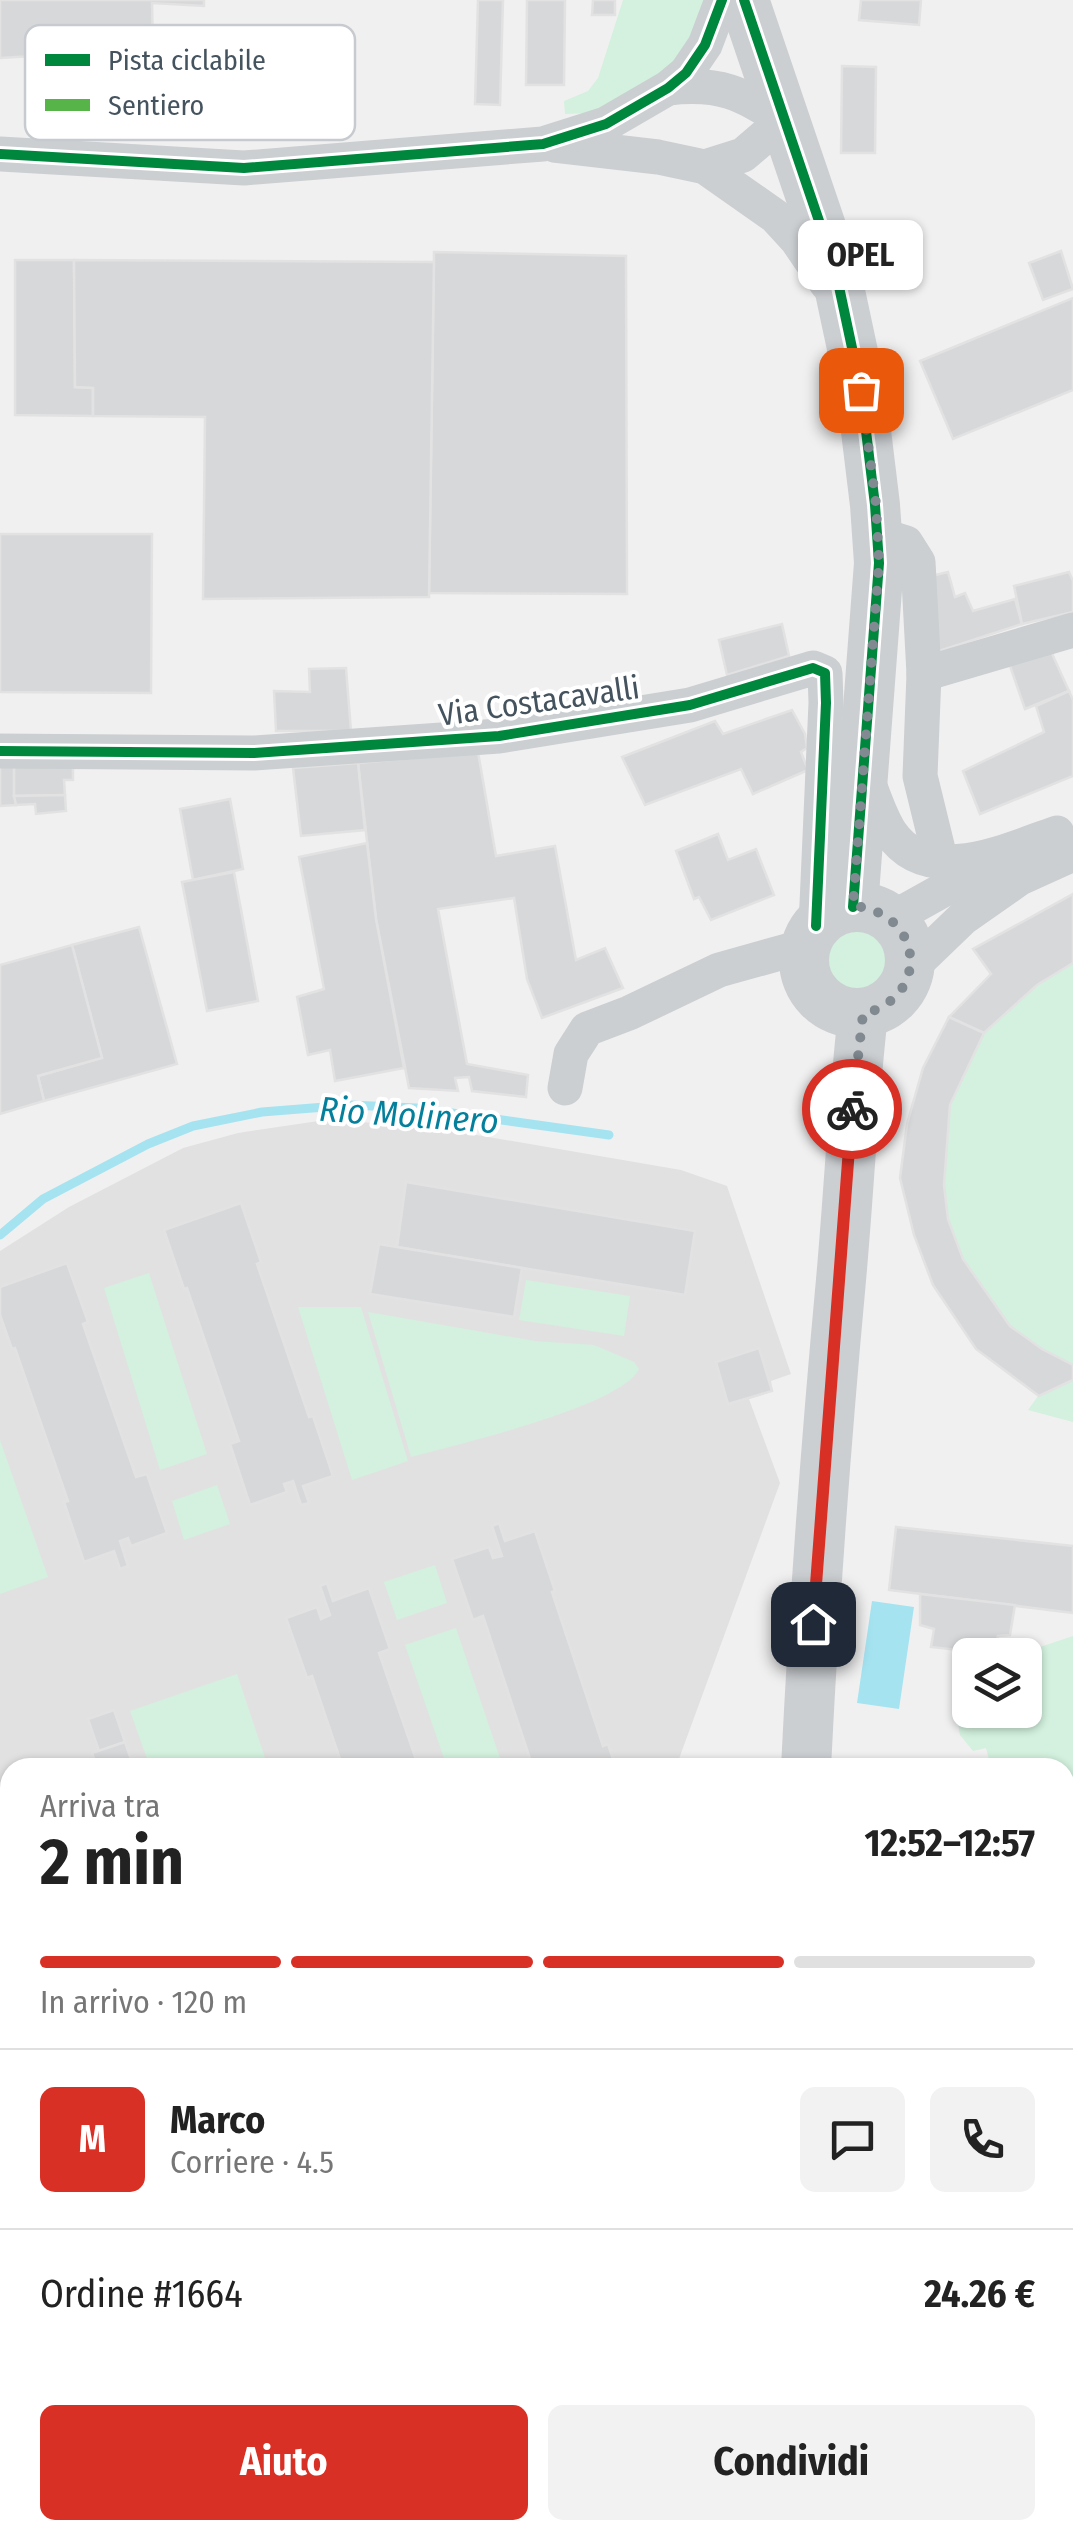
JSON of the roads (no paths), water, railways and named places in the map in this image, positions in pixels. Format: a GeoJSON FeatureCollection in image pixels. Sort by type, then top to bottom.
{"type":"FeatureCollection","features":[{"type":"Feature","properties":{"kind":"street"},"geometry":{"type":"LineString","coordinates":[[544,144],[606,124],[686,74],[704,46],[722,0]]}},
{"type":"Feature","properties":{"kind":"street"},"geometry":{"type":"LineString","coordinates":[[744,0],[834,268],[861,390],[879,563],[863,770],[842,924],[804,966],[810,986],[824,1002],[842,1012],[863,1014],[876,1010],[899,994],[910,969],[963,918],[1068,838]]}},
{"type":"Feature","properties":{"kind":"street"},"geometry":{"type":"LineString","coordinates":[[668,88],[700,84],[719,87],[748,98],[784,120]]}},
{"type":"Feature","properties":{"kind":"street"},"geometry":{"type":"LineString","coordinates":[[705,168],[743,155],[784,120]]}},
{"type":"Feature","properties":{"kind":"street"},"geometry":{"type":"LineString","coordinates":[[0,154],[244,168],[544,144],[658,158],[705,168],[775,216],[816,266],[845,315]]}},
{"type":"Feature","properties":{"kind":"street"},"geometry":{"type":"LineString","coordinates":[[877,534],[906,543],[918,562],[924,674],[920,776],[942,862]]}},
{"type":"Feature","properties":{"kind":"street"},"geometry":{"type":"LineString","coordinates":[[924,674],[1073,630]]}},
{"type":"Feature","properties":{"kind":"street","name":"Via Costacavalli"},"geometry":{"type":"LineString","coordinates":[[0,751],[254,754],[499,736],[690,705],[813,668],[826,673],[842,924]]}},
{"type":"Feature","properties":{"kind":"street"},"geometry":{"type":"LineString","coordinates":[[863,770],[890,832],[908,851],[942,862],[977,860],[1068,838]]}},
{"type":"Feature","properties":{"kind":"street"},"geometry":{"type":"LineString","coordinates":[[564,1088],[571,1054],[588,1029],[720,970],[1068,838]]}},
{"type":"Feature","properties":{"kind":"street"},"geometry":{"type":"LineString","coordinates":[[842,924],[904,933],[910,950],[910,969]]}},
{"type":"Feature","properties":{"kind":"street"},"geometry":{"type":"LineString","coordinates":[[806,1758],[851,1115],[863,1014]]}},
{"type":"Feature","properties":{"kind":"water"},"geometry":{"type":"Polygon","coordinates":[[[872,1601],[914,1607],[899,1709],[857,1703],[872,1601]]]}},
{"type":"Feature","properties":{"kind":"waterway","name":"Rio Molinero"},"geometry":{"type":"LineString","coordinates":[[0,1235],[43,1199],[148,1144],[193,1126],[262,1112],[350,1105],[416,1108],[609,1135]]}},
{"type":"Feature","properties":{"kind":"place","name":"OPEL"},"geometry":{"type":"Point","coordinates":[861,390]}}]}
